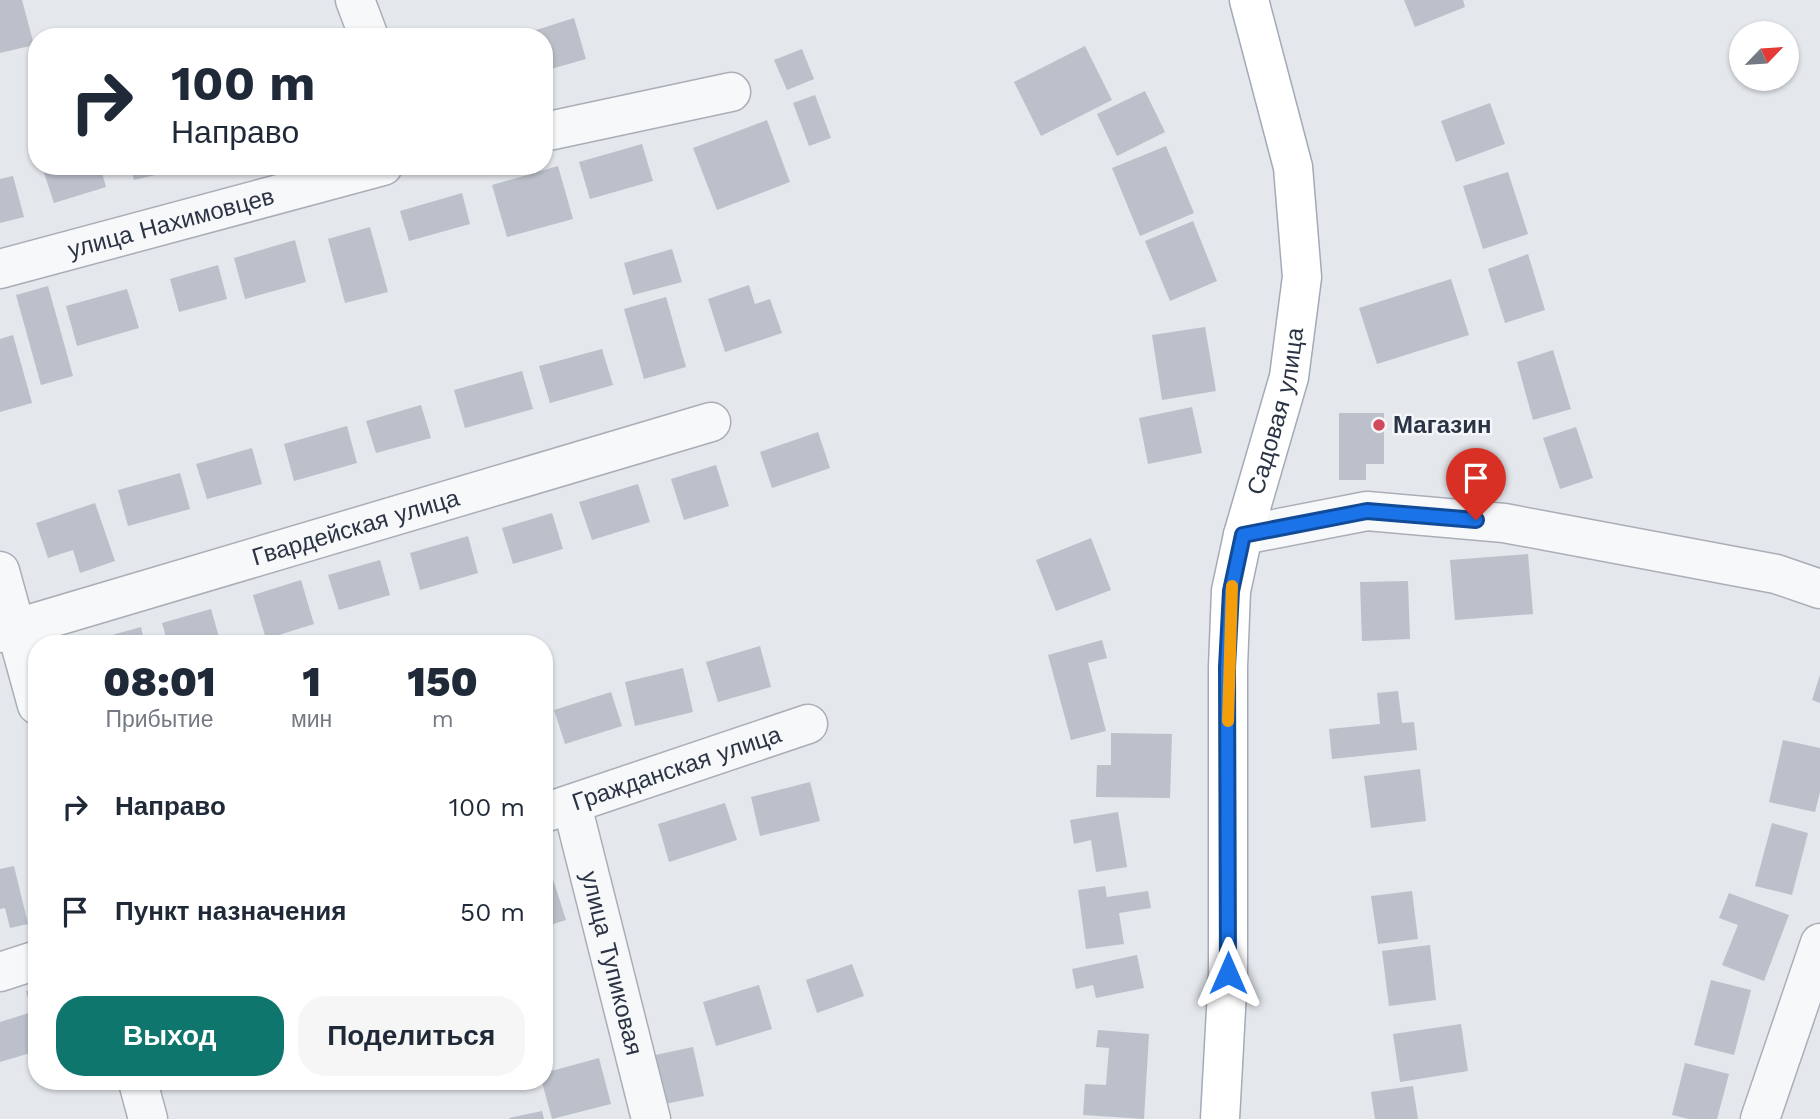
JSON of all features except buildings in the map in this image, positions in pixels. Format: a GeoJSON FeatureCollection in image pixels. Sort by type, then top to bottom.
{"type":"FeatureCollection","features":[{"type":"Feature","properties":{"kind":"main road","name":"Садовая улица"},"geometry":{"type":"LineString","coordinates":[[1220,1119],[1228,973],[1227,667],[1231,591],[1243,535],[1289,377],[1302,277],[1293,167],[1249,0]]}},
{"type":"Feature","properties":{"kind":"street"},"geometry":{"type":"LineString","coordinates":[[355,0],[366,28]]}},
{"type":"Feature","properties":{"kind":"street"},"geometry":{"type":"LineString","coordinates":[[553,130],[731,92]]}},
{"type":"Feature","properties":{"kind":"street","name":"улица Нахимовцев"},"geometry":{"type":"LineString","coordinates":[[0,269],[350,175]]}},
{"type":"Feature","properties":{"kind":"street","name":"Гвардейская улица"},"geometry":{"type":"LineString","coordinates":[[8,631],[711,422]]}},
{"type":"Feature","properties":{"kind":"street"},"geometry":{"type":"LineString","coordinates":[[1243,535],[1367,511],[1504,523],[1776,573],[1820,589]]}},
{"type":"Feature","properties":{"kind":"street"},"geometry":{"type":"LineString","coordinates":[[0,571],[8,631],[28,682]]}},
{"type":"Feature","properties":{"kind":"street","name":"Гражданская улица"},"geometry":{"type":"LineString","coordinates":[[558,809],[808,724]]}},
{"type":"Feature","properties":{"kind":"street","name":"улица Тупиковая"},"geometry":{"type":"LineString","coordinates":[[558,809],[651,1119]]}},
{"type":"Feature","properties":{"kind":"street"},"geometry":{"type":"LineString","coordinates":[[1760,1119],[1820,943]]}},
{"type":"Feature","properties":{"kind":"street"},"geometry":{"type":"LineString","coordinates":[[0,972],[28,963]]}},
{"type":"Feature","properties":{"kind":"street"},"geometry":{"type":"LineString","coordinates":[[140,1090],[148,1119]]}},
{"type":"Feature","properties":{"kind":"slow traffic"},"geometry":{"type":"LineString","coordinates":[[1228,721],[1227,667],[1232,586]]}},
{"type":"Feature","properties":{"kind":"place","name":"Магазин"},"geometry":{"type":"Point","coordinates":[1379,425]}},
{"type":"Feature","properties":{"kind":"route"},"geometry":{"type":"LineString","coordinates":[[1228,973],[1227,667],[1231,591],[1243,535],[1367,511],[1476,520]]}}]}
